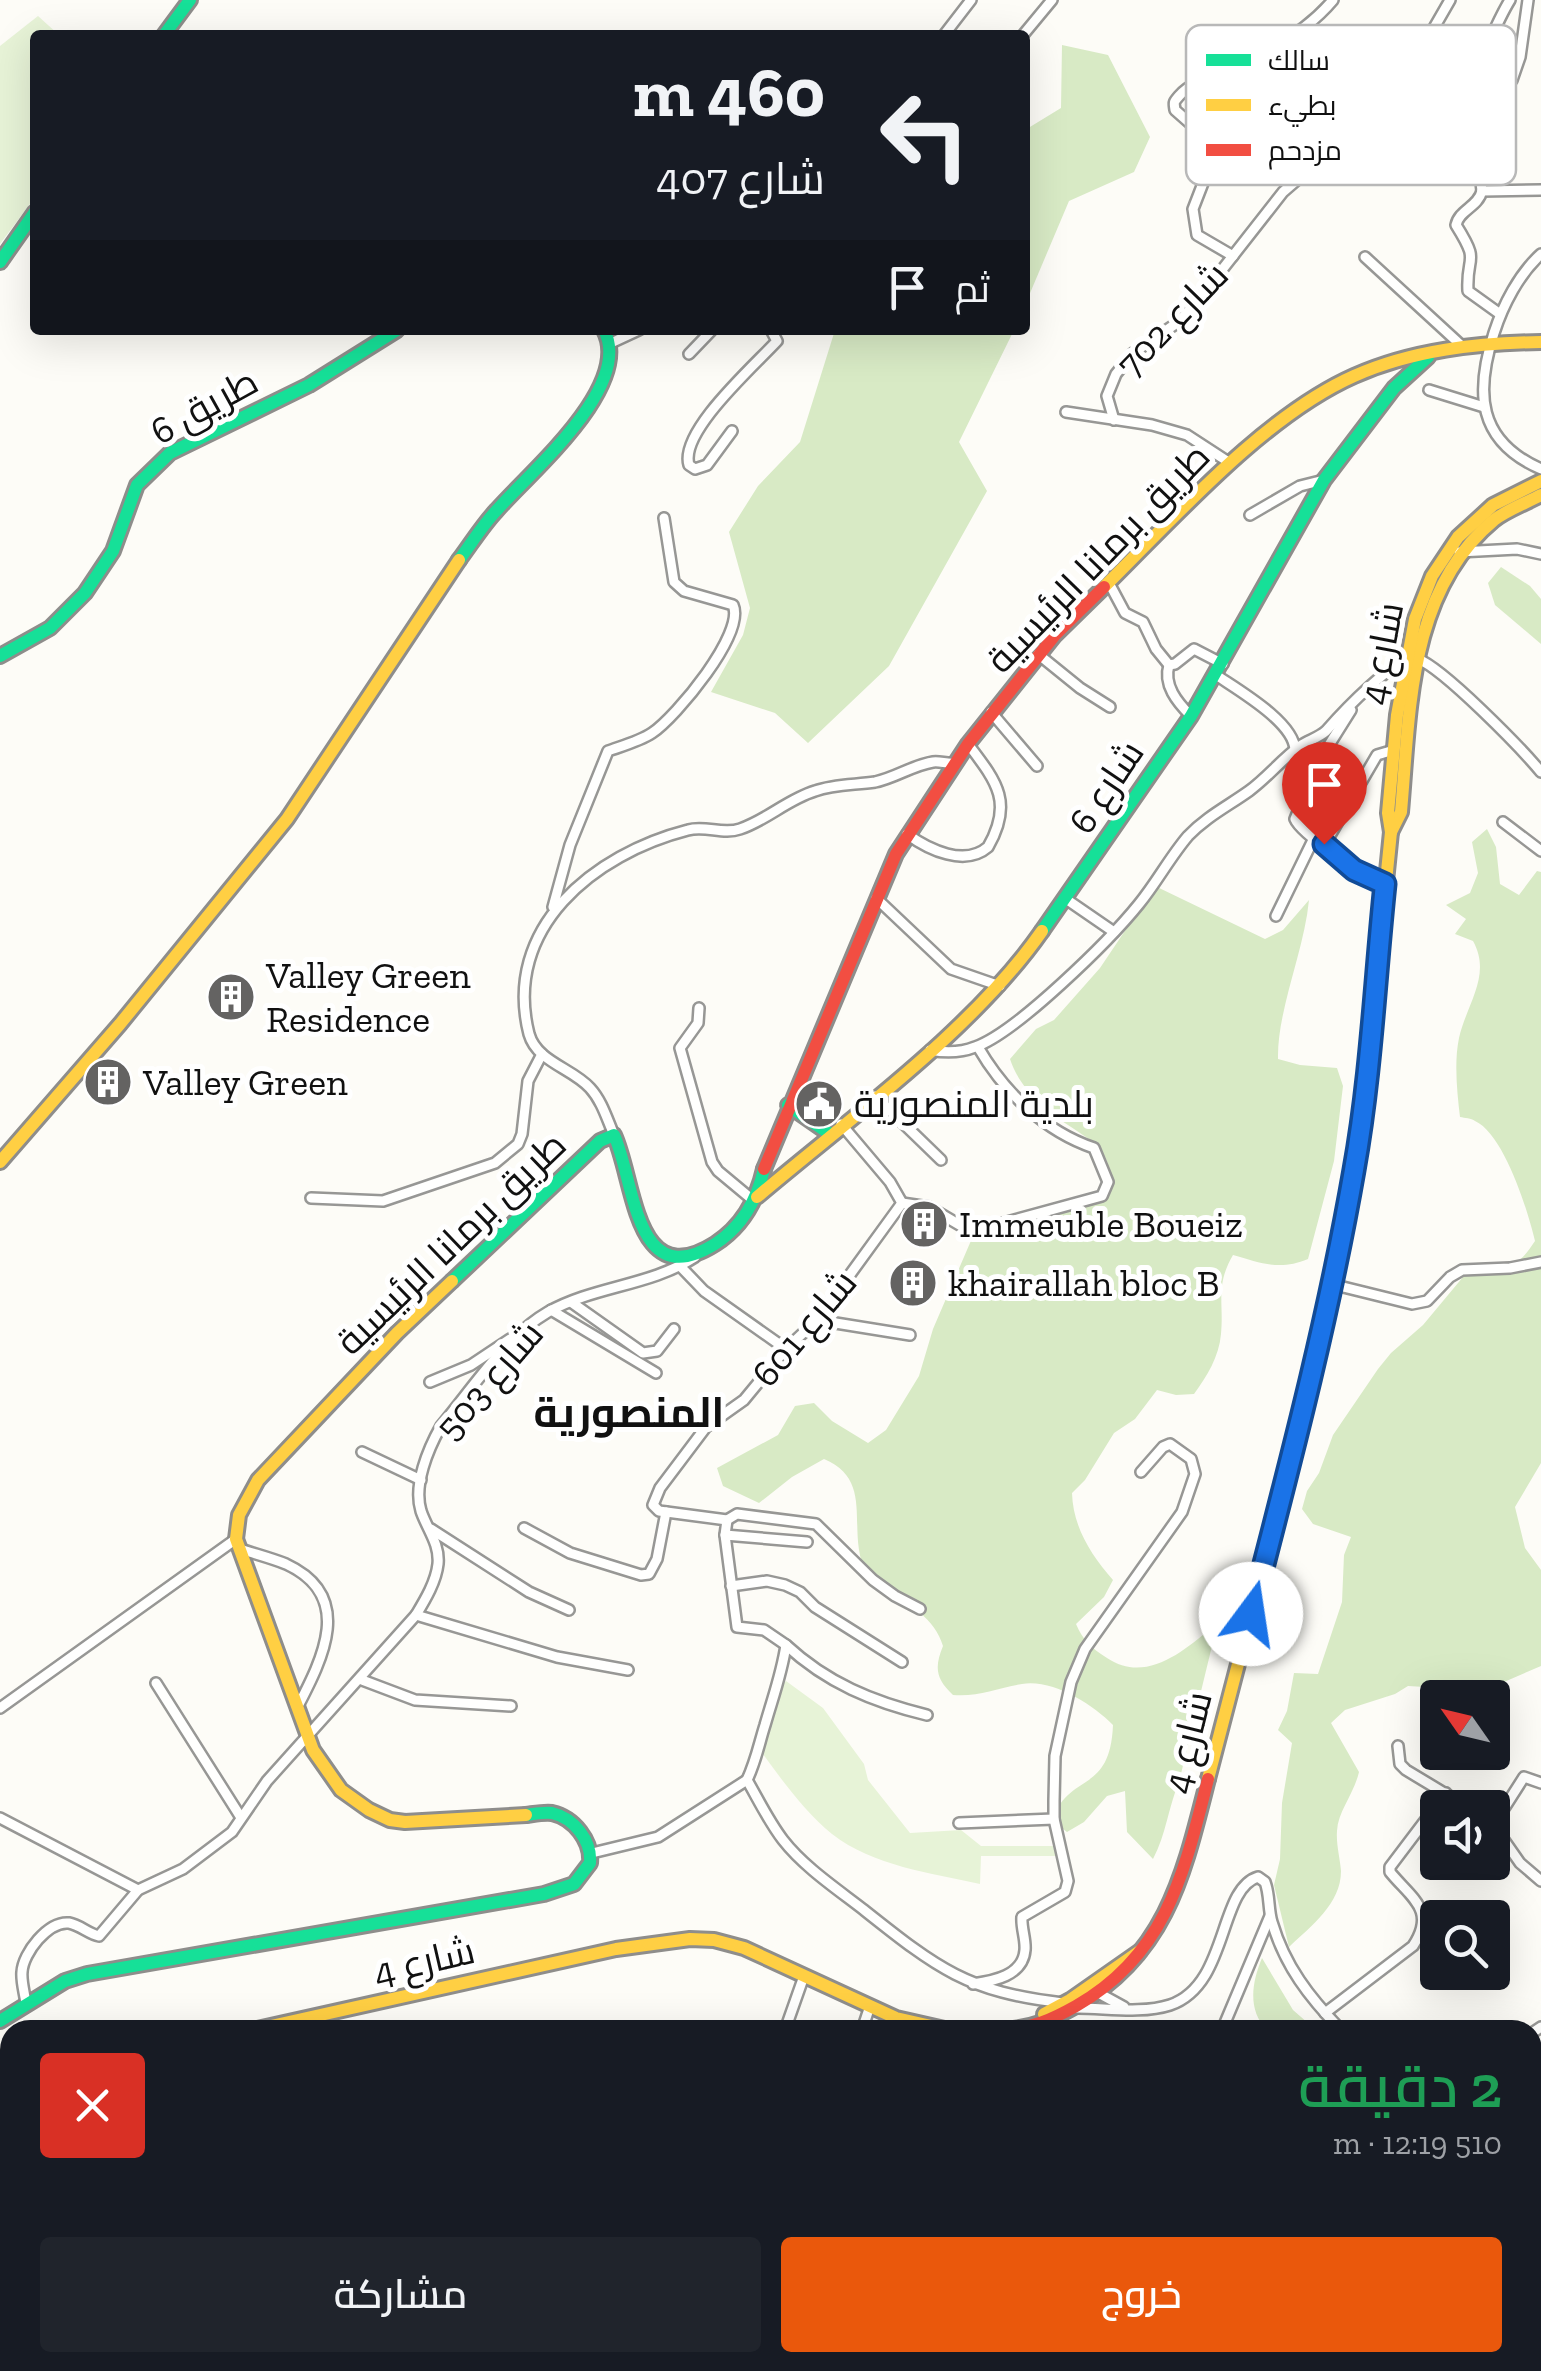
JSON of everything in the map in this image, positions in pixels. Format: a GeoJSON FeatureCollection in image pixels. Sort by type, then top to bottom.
{"type":"FeatureCollection","features":[{"type":"Feature","properties":{"kind":"street"},"geometry":{"type":"LineString","coordinates":[[168,30],[190,0]]}},
{"type":"Feature","properties":{"kind":"street"},"geometry":{"type":"LineString","coordinates":[[948,30],[971,0]]}},
{"type":"Feature","properties":{"kind":"street"},"geometry":{"type":"LineString","coordinates":[[1026,30],[1052,0]]}},
{"type":"Feature","properties":{"kind":"street"},"geometry":{"type":"LineString","coordinates":[[1305,25],[1333,0]]}},
{"type":"Feature","properties":{"kind":"street","name":"شارع 702"},"geometry":{"type":"LineString","coordinates":[[1436,25],[1450,0]]}},
{"type":"Feature","properties":{"kind":"street"},"geometry":{"type":"LineString","coordinates":[[1496,25],[1510,0]]}},
{"type":"Feature","properties":{"kind":"street"},"geometry":{"type":"LineString","coordinates":[[1516,68],[1528,0]]}},
{"type":"Feature","properties":{"kind":"street"},"geometry":{"type":"LineString","coordinates":[[1186,90],[1174,103],[1174,110],[1186,120]]}},
{"type":"Feature","properties":{"kind":"street"},"geometry":{"type":"LineString","coordinates":[[1202,185],[1193,209],[1196,232],[1233,256]]}},
{"type":"Feature","properties":{"kind":"street","name":"شارع 702"},"geometry":{"type":"LineString","coordinates":[[1114,420],[1107,396],[1116,374],[1133,354],[1185,316],[1292,185]]}},
{"type":"Feature","properties":{"kind":"street"},"geometry":{"type":"LineString","coordinates":[[1481,185],[1476,203],[1458,217],[1456,225],[1467,240],[1473,259],[1468,292],[1500,314]]}},
{"type":"Feature","properties":{"kind":"street"},"geometry":{"type":"LineString","coordinates":[[1482,191],[1541,190]]}},
{"type":"Feature","properties":{"kind":"street"},"geometry":{"type":"LineString","coordinates":[[0,262],[30,219]]}},
{"type":"Feature","properties":{"kind":"street"},"geometry":{"type":"LineString","coordinates":[[1541,254],[1530,264],[1500,314],[1483,381],[1488,420],[1502,442],[1528,464],[1541,469]]}},
{"type":"Feature","properties":{"kind":"street"},"geometry":{"type":"LineString","coordinates":[[1365,257],[1463,347]]}},
{"type":"Feature","properties":{"kind":"street","name":"طريق 6"},"geometry":{"type":"LineString","coordinates":[[0,656],[50,628],[85,592],[112,552],[137,485],[170,453],[309,385],[388,335]]}},
{"type":"Feature","properties":{"kind":"street"},"geometry":{"type":"LineString","coordinates":[[0,1162],[120,1024],[287,819],[441,584],[493,514],[568,434],[593,400],[610,367],[612,343],[607,335]]}},
{"type":"Feature","properties":{"kind":"street"},"geometry":{"type":"LineString","coordinates":[[612,343],[629,335]]}},
{"type":"Feature","properties":{"kind":"street"},"geometry":{"type":"LineString","coordinates":[[689,354],[707,335]]}},
{"type":"Feature","properties":{"kind":"street"},"geometry":{"type":"LineString","coordinates":[[732,431],[707,464],[695,469],[689,466],[688,453],[710,414],[777,341],[773,335]]}},
{"type":"Feature","properties":{"kind":"street","name":"طريق برمانا الرئيسية"},"geometry":{"type":"LineString","coordinates":[[238,1544],[240,1511],[258,1480],[397,1333],[588,1151],[614,1135],[636,1214],[653,1246],[670,1256],[697,1255],[728,1231],[756,1199],[768,1154],[788,1105],[907,834],[991,712],[1038,654],[1230,463],[1312,398],[1356,375],[1433,352],[1491,343],[1541,342]]}},
{"type":"Feature","properties":{"kind":"street","name":"شارع 6"},"geometry":{"type":"LineString","coordinates":[[756,1199],[1000,986],[1066,899],[1191,716],[1220,670],[1294,527],[1324,480],[1394,388],[1433,352]]}},
{"type":"Feature","properties":{"kind":"street"},"geometry":{"type":"LineString","coordinates":[[1384,367],[1391,373],[1394,388]]}},
{"type":"Feature","properties":{"kind":"street"},"geometry":{"type":"LineString","coordinates":[[1429,390],[1484,407]]}},
{"type":"Feature","properties":{"kind":"street"},"geometry":{"type":"LineString","coordinates":[[1066,412],[1152,425],[1187,435],[1230,463]]}},
{"type":"Feature","properties":{"kind":"street"},"geometry":{"type":"LineString","coordinates":[[1528,464],[1536,495]]}},
{"type":"Feature","properties":{"kind":"street"},"geometry":{"type":"LineString","coordinates":[[1250,515],[1300,486],[1324,480]]}},
{"type":"Feature","properties":{"kind":"street","name":"شارع 4"},"geometry":{"type":"LineString","coordinates":[[1392,832],[1388,813],[1394,750],[1411,659],[1453,551],[1487,524],[1536,495],[1541,482]]}},
{"type":"Feature","properties":{"kind":"street"},"geometry":{"type":"LineString","coordinates":[[614,1135],[589,1086],[536,1050],[523,993],[534,941],[552,910],[570,845],[608,751],[650,734],[662,724],[708,671],[736,623],[734,605],[684,591],[674,582],[664,518]]}},
{"type":"Feature","properties":{"kind":"street"},"geometry":{"type":"LineString","coordinates":[[1453,551],[1517,549],[1541,554]]}},
{"type":"Feature","properties":{"kind":"street"},"geometry":{"type":"LineString","coordinates":[[1109,583],[1126,614],[1144,622],[1156,649],[1169,664],[1194,650],[1264,708],[1293,738],[1296,750]]}},
{"type":"Feature","properties":{"kind":"street"},"geometry":{"type":"LineString","coordinates":[[1038,654],[1110,707]]}},
{"type":"Feature","properties":{"kind":"street"},"geometry":{"type":"LineString","coordinates":[[930,1050],[945,1052],[978,1046],[1007,1030],[1114,932],[1188,836],[1214,812],[1320,736],[1360,692],[1411,659],[1441,675],[1541,772]]}},
{"type":"Feature","properties":{"kind":"street"},"geometry":{"type":"LineString","coordinates":[[1169,664],[1170,688],[1191,716]]}},
{"type":"Feature","properties":{"kind":"street"},"geometry":{"type":"LineString","coordinates":[[1376,683],[1341,723],[1295,816],[1297,826],[1354,870],[1385,884]]}},
{"type":"Feature","properties":{"kind":"street","name":"شارع 4"},"geometry":{"type":"LineString","coordinates":[[1043,2020],[1132,1966],[1171,1906],[1192,1844],[1290,1461],[1355,1168],[1385,884],[1392,832],[1401,812],[1406,695]]}},
{"type":"Feature","properties":{"kind":"street"},"geometry":{"type":"LineString","coordinates":[[991,712],[1037,766]]}},
{"type":"Feature","properties":{"kind":"street"},"geometry":{"type":"LineString","coordinates":[[907,834],[932,850],[968,858],[988,847],[1002,801],[988,771],[968,744]]}},
{"type":"Feature","properties":{"kind":"street"},"geometry":{"type":"LineString","coordinates":[[1324,844],[1377,755],[1394,750]]}},
{"type":"Feature","properties":{"kind":"street"},"geometry":{"type":"LineString","coordinates":[[552,910],[589,878],[664,838],[698,828],[735,831],[817,790],[894,777],[928,763],[955,762]]}},
{"type":"Feature","properties":{"kind":"street"},"geometry":{"type":"LineString","coordinates":[[1503,822],[1541,851]]}},
{"type":"Feature","properties":{"kind":"street"},"geometry":{"type":"LineString","coordinates":[[1276,916],[1314,838]]}},
{"type":"Feature","properties":{"kind":"street"},"geometry":{"type":"LineString","coordinates":[[876,898],[946,966],[968,978],[1000,986]]}},
{"type":"Feature","properties":{"kind":"street"},"geometry":{"type":"LineString","coordinates":[[1066,899],[1114,932]]}},
{"type":"Feature","properties":{"kind":"street"},"geometry":{"type":"LineString","coordinates":[[699,1008],[698,1023],[680,1048],[702,1130],[718,1170],[756,1199]]}},
{"type":"Feature","properties":{"kind":"street"},"geometry":{"type":"LineString","coordinates":[[788,1105],[836,1129],[890,1182],[902,1203],[930,1207],[963,1227],[986,1228],[1102,1196],[1108,1182],[1094,1148],[1061,1134],[1016,1098],[978,1046]]}},
{"type":"Feature","properties":{"kind":"street"},"geometry":{"type":"LineString","coordinates":[[311,1198],[383,1201],[495,1163],[518,1144],[528,1081],[542,1054]]}},
{"type":"Feature","properties":{"kind":"street"},"geometry":{"type":"LineString","coordinates":[[874,1096],[941,1160]]}},
{"type":"Feature","properties":{"kind":"street"},"geometry":{"type":"LineString","coordinates":[[768,1154],[792,1166]]}},
{"type":"Feature","properties":{"kind":"street","name":"شارع 601"},"geometry":{"type":"LineString","coordinates":[[666,1512],[654,1508],[656,1496],[698,1437],[711,1422],[744,1400],[786,1349],[817,1320],[902,1203]]}},
{"type":"Feature","properties":{"kind":"street","name":"شارع 503"},"geometry":{"type":"LineString","coordinates":[[138,1890],[183,1869],[232,1832],[240,1816],[308,1736],[416,1616],[438,1564],[435,1540],[419,1497],[421,1480],[441,1426],[520,1332],[551,1310],[665,1274],[697,1255]]}},
{"type":"Feature","properties":{"kind":"street"},"geometry":{"type":"LineString","coordinates":[[1331,1284],[1412,1304],[1427,1300],[1462,1270],[1541,1262]]}},
{"type":"Feature","properties":{"kind":"street"},"geometry":{"type":"LineString","coordinates":[[680,1266],[704,1290],[786,1349]]}},
{"type":"Feature","properties":{"kind":"street"},"geometry":{"type":"LineString","coordinates":[[571,1302],[643,1353],[658,1352],[674,1329]]}},
{"type":"Feature","properties":{"kind":"street"},"geometry":{"type":"LineString","coordinates":[[551,1310],[656,1373]]}},
{"type":"Feature","properties":{"kind":"street"},"geometry":{"type":"LineString","coordinates":[[817,1320],[910,1335]]}},
{"type":"Feature","properties":{"kind":"street"},"geometry":{"type":"LineString","coordinates":[[430,1382],[471,1365],[520,1332]]}},
{"type":"Feature","properties":{"kind":"street"},"geometry":{"type":"LineString","coordinates":[[970,1984],[1000,1980],[1015,1970],[1025,1952],[1022,1917],[1065,1892],[1068,1882],[1054,1820],[1055,1756],[1071,1682],[1085,1649],[1182,1512],[1194,1474],[1191,1459],[1170,1444],[1163,1446],[1141,1472]]}},
{"type":"Feature","properties":{"kind":"street"},"geometry":{"type":"LineString","coordinates":[[362,1452],[421,1480]]}},
{"type":"Feature","properties":{"kind":"street"},"geometry":{"type":"LineString","coordinates":[[524,1528],[570,1554],[641,1575],[654,1568],[666,1512],[728,1520],[737,1514],[816,1524],[873,1580],[920,1609]]}},
{"type":"Feature","properties":{"kind":"street"},"geometry":{"type":"LineString","coordinates":[[728,1520],[725,1536],[737,1627],[764,1630],[840,1686],[892,1707],[927,1715]]}},
{"type":"Feature","properties":{"kind":"street"},"geometry":{"type":"LineString","coordinates":[[429,1528],[529,1592],[569,1610]]}},
{"type":"Feature","properties":{"kind":"street"},"geometry":{"type":"LineString","coordinates":[[725,1536],[807,1542]]}},
{"type":"Feature","properties":{"kind":"street"},"geometry":{"type":"LineString","coordinates":[[0,1708],[238,1544]]}},
{"type":"Feature","properties":{"kind":"street"},"geometry":{"type":"LineString","coordinates":[[2,2020],[65,1981],[86,1974],[544,1894],[572,1886],[586,1872],[592,1853],[587,1838],[569,1820],[550,1813],[416,1822],[390,1820],[340,1790],[308,1736],[238,1544]]}},
{"type":"Feature","properties":{"kind":"street"},"geometry":{"type":"LineString","coordinates":[[238,1544],[288,1566],[322,1594],[330,1614],[326,1643],[298,1708]]}},
{"type":"Feature","properties":{"kind":"street"},"geometry":{"type":"LineString","coordinates":[[731,1586],[767,1581],[785,1585],[902,1662]]}},
{"type":"Feature","properties":{"kind":"street"},"geometry":{"type":"LineString","coordinates":[[416,1616],[557,1657],[628,1670]]}},
{"type":"Feature","properties":{"kind":"street"},"geometry":{"type":"LineString","coordinates":[[592,1853],[658,1837],[747,1780],[758,1758],[764,1726],[781,1679],[786,1644]]}},
{"type":"Feature","properties":{"kind":"street"},"geometry":{"type":"LineString","coordinates":[[362,1680],[415,1700],[512,1706]]}},
{"type":"Feature","properties":{"kind":"street"},"geometry":{"type":"LineString","coordinates":[[156,1684],[240,1816]]}},
{"type":"Feature","properties":{"kind":"street"},"geometry":{"type":"LineString","coordinates":[[1398,1746],[1400,1764],[1441,1790]]}},
{"type":"Feature","properties":{"kind":"street"},"geometry":{"type":"LineString","coordinates":[[1510,1798],[1522,1780],[1530,1776],[1541,1783]]}},
{"type":"Feature","properties":{"kind":"street"},"geometry":{"type":"LineString","coordinates":[[747,1780],[783,1840],[903,1943],[970,1984],[1007,1995],[1070,2006],[1126,2008],[1165,2007],[1181,2001],[1204,1982],[1242,1888],[1258,1877],[1265,1882],[1270,1916],[1291,1970],[1331,2020]]}},
{"type":"Feature","properties":{"kind":"street"},"geometry":{"type":"LineString","coordinates":[[0,1818],[138,1890],[98,1936],[66,1922],[34,1945],[24,1960],[22,1974],[26,2004]]}},
{"type":"Feature","properties":{"kind":"street"},"geometry":{"type":"LineString","coordinates":[[959,1823],[1054,1820]]}},
{"type":"Feature","properties":{"kind":"street"},"geometry":{"type":"LineString","coordinates":[[1324,2013],[1401,1956],[1423,1930],[1422,1909],[1390,1868],[1420,1828]]}},
{"type":"Feature","properties":{"kind":"street"},"geometry":{"type":"LineString","coordinates":[[1510,1849],[1541,1882]]}},
{"type":"Feature","properties":{"kind":"street"},"geometry":{"type":"LineString","coordinates":[[1226,2020],[1270,1916]]}},
{"type":"Feature","properties":{"kind":"street","name":"شارع 4"},"geometry":{"type":"LineString","coordinates":[[296,2020],[616,1948],[714,1940],[744,1948],[905,2020]]}},
{"type":"Feature","properties":{"kind":"street"},"geometry":{"type":"LineString","coordinates":[[789,2020],[804,1976]]}},
{"type":"Feature","properties":{"kind":"street"},"geometry":{"type":"LineString","coordinates":[[1093,1990],[1126,2008]]}},
{"type":"Feature","properties":{"kind":"street"},"geometry":{"type":"LineString","coordinates":[[865,2020],[870,2006]]}},
{"type":"Feature","properties":{"kind":"green space"},"geometry":{"type":"Polygon","coordinates":[[[38,16],[53,30],[30,30],[30,204],[0,244],[0,46],[38,16]]]}},
{"type":"Feature","properties":{"kind":"green space"},"geometry":{"type":"Polygon","coordinates":[[[1062,45],[1108,55],[1150,137],[1134,172],[1069,201],[1030,293],[1030,127],[1061,108],[1062,45]]]}},
{"type":"Feature","properties":{"kind":"green space"},"geometry":{"type":"Polygon","coordinates":[[[833,335],[1012,335],[959,442],[987,491],[889,666],[808,743],[775,713],[711,692],[743,635],[750,608],[729,532],[758,486],[800,442],[833,335]]]}},
{"type":"Feature","properties":{"kind":"green space"},"geometry":{"type":"Polygon","coordinates":[[[1501,567],[1530,586],[1541,599],[1541,644],[1495,605],[1488,583],[1501,567]]]}},
{"type":"Feature","properties":{"kind":"green space"},"geometry":{"type":"Polygon","coordinates":[[[1487,829],[1496,847],[1500,884],[1519,895],[1537,871],[1541,872],[1541,1463],[1515,1507],[1525,1548],[1541,1570],[1541,1666],[1509,1680],[1420,1680],[1420,1687],[1408,1686],[1345,1710],[1331,1723],[1359,1772],[1338,1824],[1340,1883],[1323,1914],[1289,1947],[1274,1885],[1292,1743],[1278,1730],[1287,1711],[1294,1673],[1318,1674],[1342,1602],[1344,1555],[1351,1537],[1313,1524],[1302,1509],[1307,1491],[1319,1473],[1333,1435],[1391,1353],[1423,1325],[1479,1264],[1512,1264],[1535,1241],[1513,1175],[1496,1141],[1475,1121],[1460,1117],[1457,1047],[1480,966],[1473,941],[1455,934],[1466,919],[1446,905],[1470,893],[1478,873],[1472,842],[1487,829]]]}},
{"type":"Feature","properties":{"kind":"green space"},"geometry":{"type":"Polygon","coordinates":[[[1155,886],[1265,939],[1283,930],[1309,900],[1282,1021],[1278,1059],[1337,1068],[1343,1086],[1334,1161],[1308,1259],[1279,1265],[1233,1255],[1222,1285],[1218,1351],[1199,1387],[1194,1394],[1157,1390],[1135,1419],[1114,1433],[1085,1480],[1072,1493],[1085,1540],[1113,1580],[1104,1597],[1076,1624],[1092,1647],[1121,1665],[1148,1666],[1175,1656],[1211,1628],[1212,1646],[1179,1782],[1153,1859],[1127,1832],[1125,1791],[1107,1796],[1084,1822],[1067,1832],[1052,1820],[1069,1794],[1105,1762],[1113,1725],[1083,1701],[1046,1685],[1022,1684],[953,1695],[938,1673],[943,1646],[934,1628],[867,1574],[858,1542],[855,1494],[840,1469],[824,1459],[792,1477],[759,1503],[723,1486],[717,1468],[778,1435],[795,1406],[814,1403],[832,1421],[868,1443],[886,1430],[919,1376],[933,1329],[976,1229],[1105,1197],[1109,1179],[1103,1154],[1035,1098],[1010,1059],[1036,1029],[1054,1020],[1100,968],[1155,886]]]}},
{"type":"Feature","properties":{"kind":"green space"},"geometry":{"type":"Polygon","coordinates":[[[786,1681],[823,1708],[864,1764],[868,1780],[910,1833],[961,1830],[981,1846],[1053,1846],[1056,1856],[981,1856],[980,1884],[903,1867],[848,1845],[812,1815],[760,1750],[776,1690],[786,1681]]]}},
{"type":"Feature","properties":{"kind":"green space"},"geometry":{"type":"Polygon","coordinates":[[[1262,1958],[1293,2010],[1304,2020],[1260,2020],[1253,1995],[1262,1958]]]}},
{"type":"Feature","properties":{"kind":"traffic: fast"},"geometry":{"type":"LineString","coordinates":[[168,30],[190,0]]}},
{"type":"Feature","properties":{"kind":"traffic: fast"},"geometry":{"type":"LineString","coordinates":[[0,262],[30,219]]}},
{"type":"Feature","properties":{"kind":"traffic: fast"},"geometry":{"type":"LineString","coordinates":[[0,656],[50,628],[85,593],[113,551],[137,485],[170,453],[309,385],[389,335]]}},
{"type":"Feature","properties":{"kind":"traffic: fast"},"geometry":{"type":"LineString","coordinates":[[459,560],[491,517],[553,451],[592,402],[605,376],[609,352],[605,335]]}},
{"type":"Feature","properties":{"kind":"traffic: fast"},"geometry":{"type":"LineString","coordinates":[[1042,931],[1191,716],[1324,480],[1394,388],[1428,357]]}},
{"type":"Feature","properties":{"kind":"traffic: fast"},"geometry":{"type":"LineString","coordinates":[[788,1105],[830,1134]]}},
{"type":"Feature","properties":{"kind":"traffic: fast"},"geometry":{"type":"LineString","coordinates":[[452,1281],[600,1141],[614,1135],[642,1226],[653,1244],[668,1255],[688,1256],[725,1237],[747,1211],[764,1169]]}},
{"type":"Feature","properties":{"kind":"traffic: fast"},"geometry":{"type":"LineString","coordinates":[[2,2020],[65,1981],[87,1974],[544,1894],[574,1884],[590,1863],[588,1847],[580,1832],[568,1820],[552,1813],[526,1815]]}},
{"type":"Feature","properties":{"kind":"traffic: slow"},"geometry":{"type":"LineString","coordinates":[[1104,587],[1222,470],[1320,394],[1376,367],[1422,354],[1469,346],[1541,342]]}},
{"type":"Feature","properties":{"kind":"traffic: slow"},"geometry":{"type":"LineString","coordinates":[[1383,911],[1397,715],[1415,619],[1432,576],[1458,537],[1493,505],[1541,481]]}},
{"type":"Feature","properties":{"kind":"traffic: slow"},"geometry":{"type":"LineString","coordinates":[[1391,832],[1401,812],[1419,655],[1444,581],[1466,549],[1494,520],[1541,495]]}},
{"type":"Feature","properties":{"kind":"traffic: slow"},"geometry":{"type":"LineString","coordinates":[[0,1162],[120,1024],[287,819],[459,560]]}},
{"type":"Feature","properties":{"kind":"traffic: slow"},"geometry":{"type":"LineString","coordinates":[[757,1197],[946,1038],[1014,968],[1042,931]]}},
{"type":"Feature","properties":{"kind":"traffic: slow"},"geometry":{"type":"LineString","coordinates":[[452,1281],[397,1333],[258,1480],[239,1515],[236,1539],[313,1750],[341,1790],[390,1820],[526,1815]]}},
{"type":"Feature","properties":{"kind":"traffic: slow"},"geometry":{"type":"LineString","coordinates":[[1208,1779],[1314,1358]]}},
{"type":"Feature","properties":{"kind":"traffic: slow"},"geometry":{"type":"LineString","coordinates":[[298,2020],[616,1949],[690,1939],[744,1948],[905,2020]]}},
{"type":"Feature","properties":{"kind":"traffic: slow"},"geometry":{"type":"LineString","coordinates":[[1044,2014],[1140,1951]]}},
{"type":"Feature","properties":{"kind":"traffic: jam"},"geometry":{"type":"LineString","coordinates":[[764,1169],[896,854],[968,744],[1055,635],[1104,587]]}},
{"type":"Feature","properties":{"kind":"traffic: jam"},"geometry":{"type":"LineString","coordinates":[[1314,1358],[1355,1169],[1383,911]]}},
{"type":"Feature","properties":{"kind":"traffic: jam"},"geometry":{"type":"LineString","coordinates":[[1047,2020],[1107,1985],[1132,1962],[1151,1936],[1180,1878],[1208,1779]]}},
{"type":"Feature","properties":{"kind":"place","name":"Valley Green Residence"},"geometry":{"type":"Point","coordinates":[231,997]}},
{"type":"Feature","properties":{"kind":"place","name":"Valley Green"},"geometry":{"type":"Point","coordinates":[108,1082]}},
{"type":"Feature","properties":{"kind":"place","name":"بلدية المنصورية"},"geometry":{"type":"Point","coordinates":[819,1104]}},
{"type":"Feature","properties":{"kind":"place","name":"Immeuble Boueiz"},"geometry":{"type":"Point","coordinates":[924,1224]}},
{"type":"Feature","properties":{"kind":"place","name":"khairallah bloc B"},"geometry":{"type":"Point","coordinates":[913,1283]}},
{"type":"Feature","properties":{"kind":"district","name":"المنصورية"},"geometry":{"type":"Point","coordinates":[629,1412]}},
{"type":"Feature","properties":{"kind":"route"},"geometry":{"type":"LineString","coordinates":[[1251,1614],[1297,1434],[1347,1207],[1374,1015],[1385,884],[1354,870],[1324,844]]}}]}
